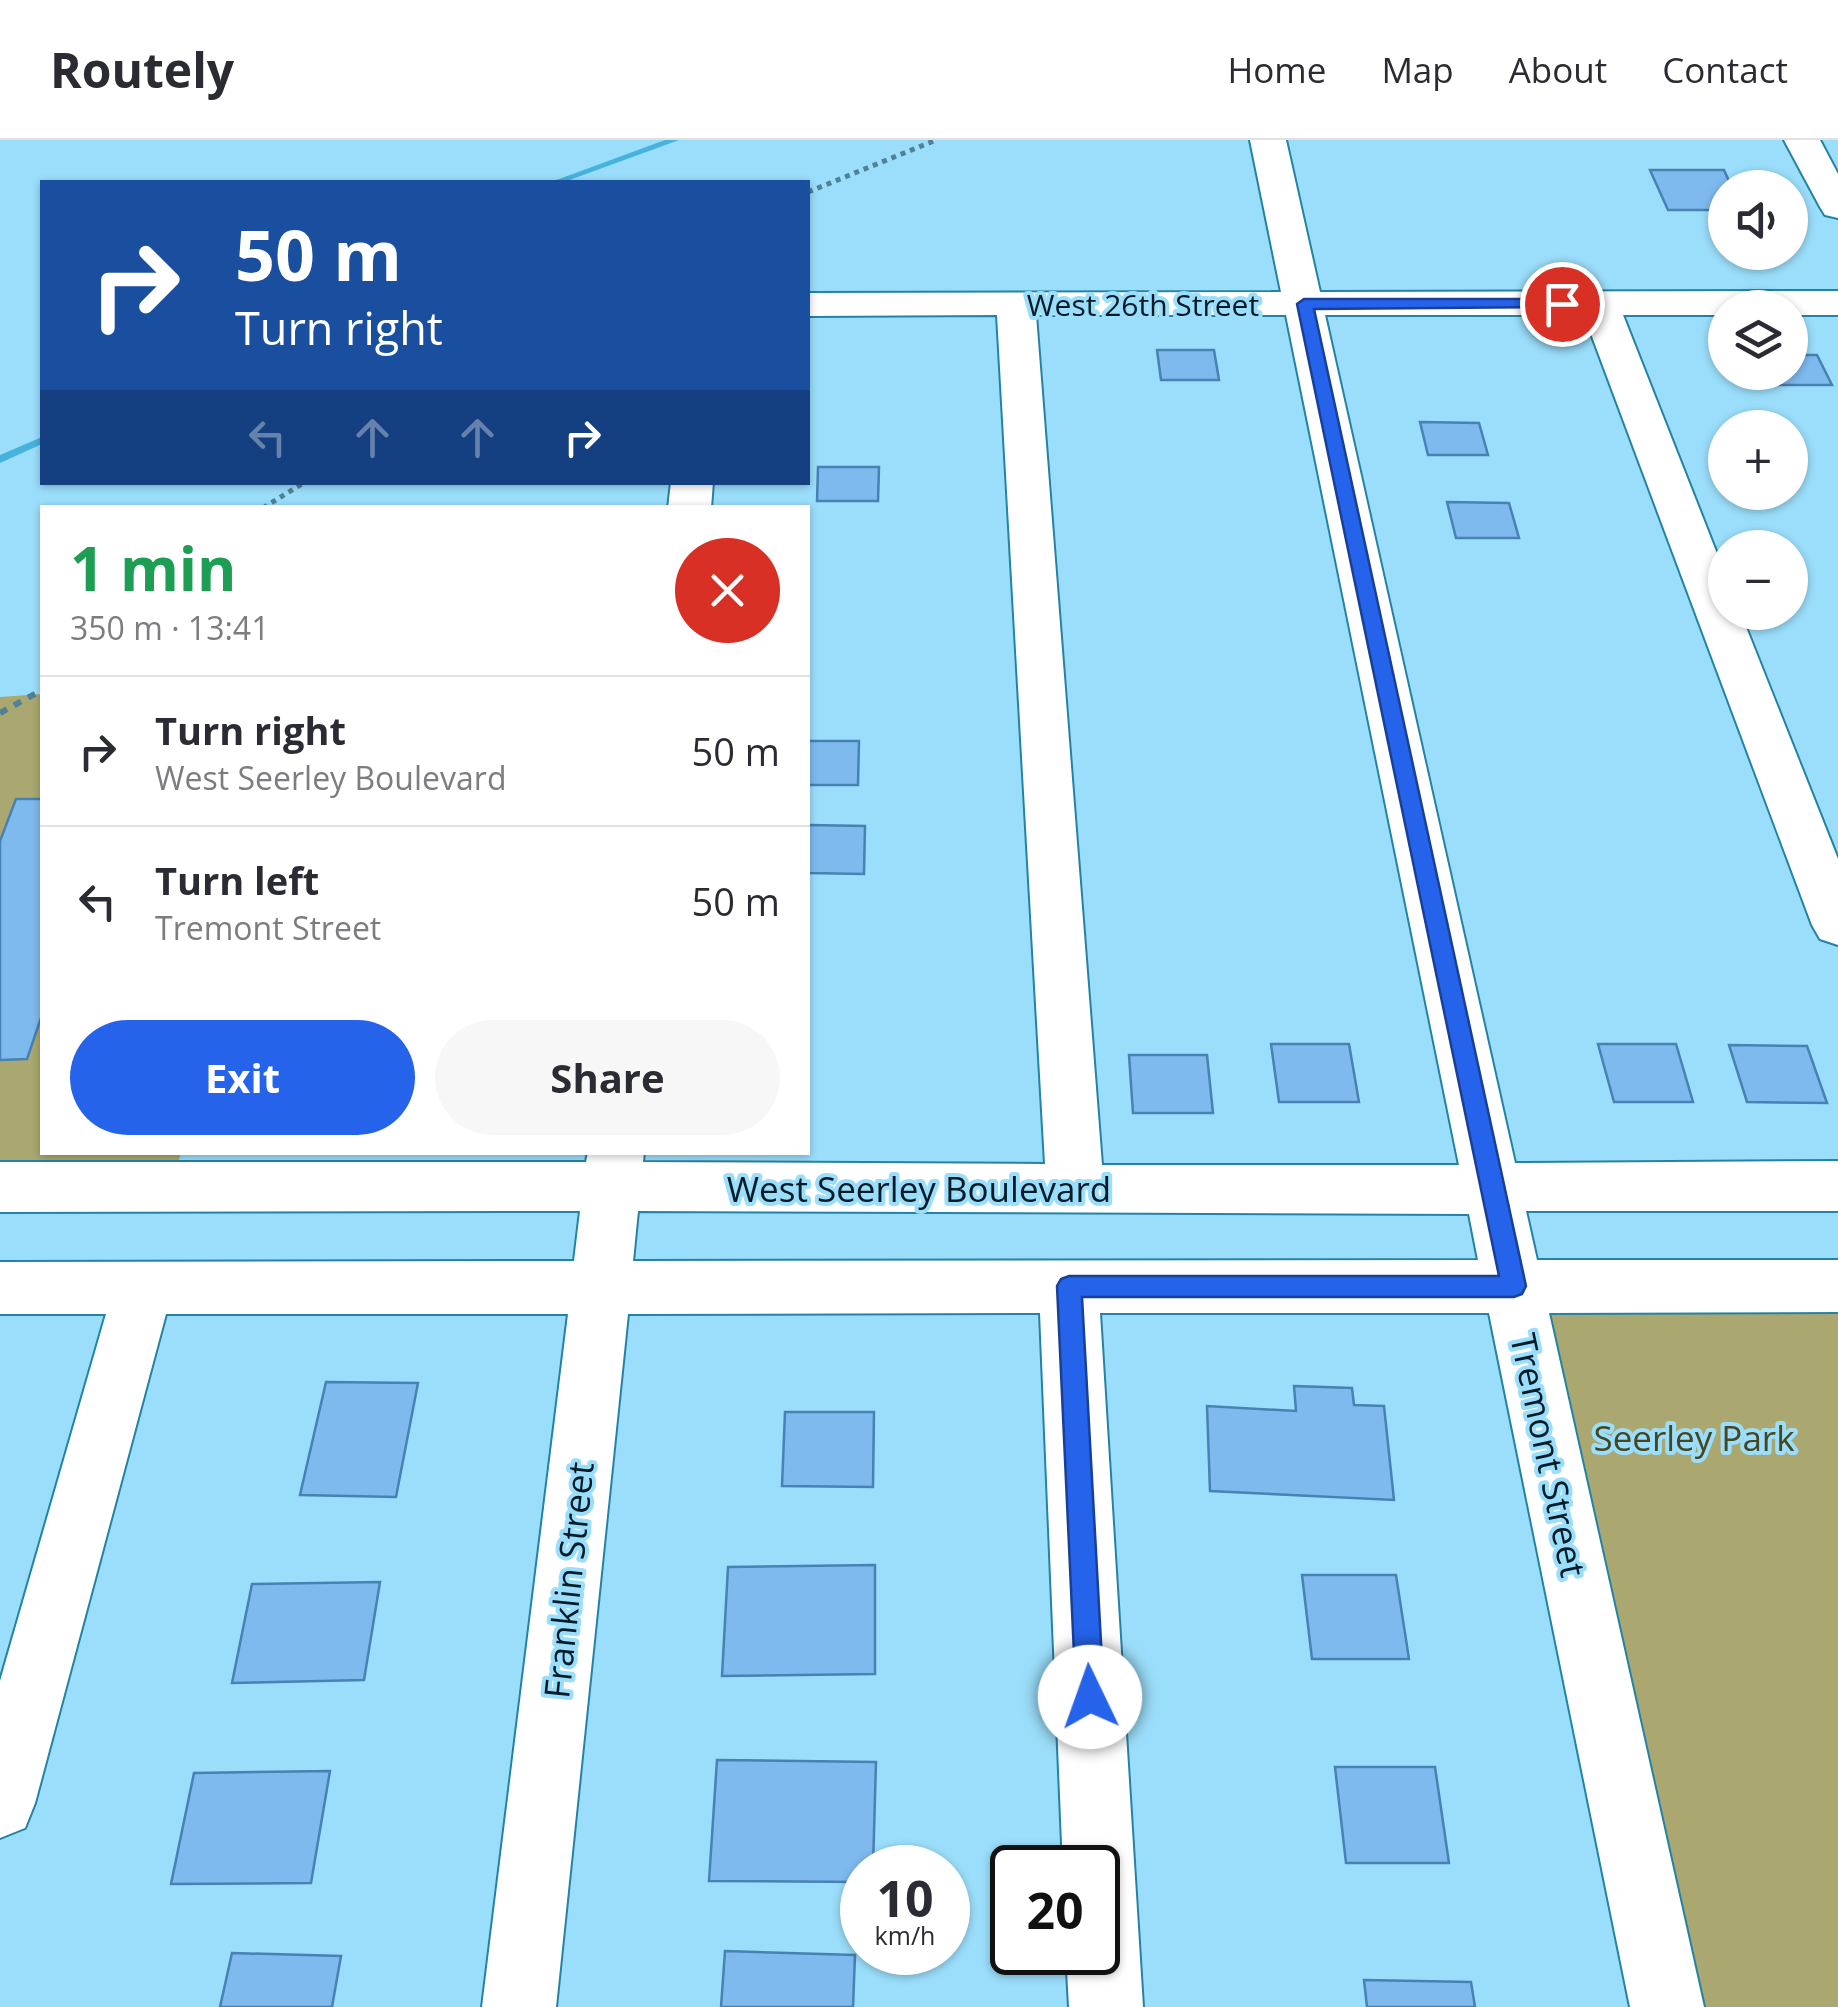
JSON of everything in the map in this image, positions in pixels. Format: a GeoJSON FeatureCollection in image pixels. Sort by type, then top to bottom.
{"type":"FeatureCollection","features":[{"type":"Feature","properties":{"kind":"street","name":"Tremont Street"},"geometry":{"type":"LineString","coordinates":[[1268,140],[1667,2007]]}},
{"type":"Feature","properties":{"kind":"street"},"geometry":{"type":"LineString","coordinates":[[1802,140],[1838,207]]}},
{"type":"Feature","properties":{"kind":"street","name":"West 26th Street"},"geometry":{"type":"LineString","coordinates":[[810,304],[1838,303]]}},
{"type":"Feature","properties":{"kind":"street"},"geometry":{"type":"LineString","coordinates":[[1016,304],[1075,1189]]}},
{"type":"Feature","properties":{"kind":"street"},"geometry":{"type":"LineString","coordinates":[[1600,304],[1838,925]]}},
{"type":"Feature","properties":{"kind":"street","name":"West Seerley Boulevard"},"geometry":{"type":"LineString","coordinates":[[0,1188],[614,1170],[1075,1189],[1491,1190],[1574,1184],[1838,1186]]}},
{"type":"Feature","properties":{"kind":"street","name":"Franklin Street"},"geometry":{"type":"LineString","coordinates":[[519,2007],[614,1170]]}},
{"type":"Feature","properties":{"kind":"street"},"geometry":{"type":"LineString","coordinates":[[1069,1286],[1106,2007]]}},
{"type":"Feature","properties":{"kind":"street"},"geometry":{"type":"LineString","coordinates":[[0,1288],[1838,1286]]}},
{"type":"Feature","properties":{"kind":"street"},"geometry":{"type":"LineString","coordinates":[[0,1803],[143,1288]]}},
{"type":"Feature","properties":{"kind":"path"},"geometry":{"type":"LineString","coordinates":[[810,191],[936,140]]}},
{"type":"Feature","properties":{"kind":"path"},"geometry":{"type":"LineString","coordinates":[[268,505],[300,485]]}},
{"type":"Feature","properties":{"kind":"path"},"geometry":{"type":"LineString","coordinates":[[0,713],[40,691]]}},
{"type":"Feature","properties":{"kind":"green space"},"geometry":{"type":"Polygon","coordinates":[[[40,694],[40,1155],[180,1155],[171,1186],[0,1205],[0,697],[40,694]]]}},
{"type":"Feature","properties":{"kind":"green space","name":"Seerley Park"},"geometry":{"type":"Polygon","coordinates":[[[1838,1286],[1838,2007],[1667,2007],[1514,1287],[1838,1286]]]}},
{"type":"Feature","properties":{"kind":"building"},"geometry":{"type":"Polygon","coordinates":[[[1650,170],[1708,170],[1708,210],[1668,210],[1650,170]]]}},
{"type":"Feature","properties":{"kind":"building"},"geometry":{"type":"Polygon","coordinates":[[[1157,350],[1214,350],[1219,380],[1161,380],[1157,350]]]}},
{"type":"Feature","properties":{"kind":"building"},"geometry":{"type":"Polygon","coordinates":[[[1808,355],[1817,355],[1832,385],[1808,385],[1808,355]]]}},
{"type":"Feature","properties":{"kind":"building"},"geometry":{"type":"Polygon","coordinates":[[[1420,422],[1479,423],[1488,455],[1428,455],[1420,422]]]}},
{"type":"Feature","properties":{"kind":"building"},"geometry":{"type":"Polygon","coordinates":[[[818,467],[879,467],[878,501],[817,501],[818,467]]]}},
{"type":"Feature","properties":{"kind":"building"},"geometry":{"type":"Polygon","coordinates":[[[1447,502],[1509,503],[1519,538],[1456,538],[1447,502]]]}},
{"type":"Feature","properties":{"kind":"building"},"geometry":{"type":"Polygon","coordinates":[[[810,741],[859,741],[858,785],[810,785],[810,741]]]}},
{"type":"Feature","properties":{"kind":"building"},"geometry":{"type":"Polygon","coordinates":[[[16,799],[40,799],[40,1021],[27,1059],[0,1060],[0,841],[16,799]]]}},
{"type":"Feature","properties":{"kind":"building"},"geometry":{"type":"Polygon","coordinates":[[[810,825],[865,826],[864,874],[810,873],[810,825]]]}},
{"type":"Feature","properties":{"kind":"building"},"geometry":{"type":"Polygon","coordinates":[[[1271,1044],[1349,1044],[1359,1102],[1279,1102],[1271,1044]]]}},
{"type":"Feature","properties":{"kind":"building"},"geometry":{"type":"Polygon","coordinates":[[[1598,1044],[1676,1044],[1693,1102],[1614,1102],[1598,1044]]]}},
{"type":"Feature","properties":{"kind":"building"},"geometry":{"type":"Polygon","coordinates":[[[1729,1045],[1807,1046],[1827,1103],[1747,1102],[1729,1045]]]}},
{"type":"Feature","properties":{"kind":"building"},"geometry":{"type":"Polygon","coordinates":[[[1129,1055],[1207,1055],[1213,1113],[1133,1113],[1129,1055]]]}},
{"type":"Feature","properties":{"kind":"building"},"geometry":{"type":"Polygon","coordinates":[[[326,1382],[418,1383],[396,1497],[300,1495],[326,1382]]]}},
{"type":"Feature","properties":{"kind":"building"},"geometry":{"type":"Polygon","coordinates":[[[1294,1386],[1352,1388],[1354,1405],[1384,1406],[1394,1500],[1210,1491],[1207,1406],[1296,1411],[1294,1386]]]}},
{"type":"Feature","properties":{"kind":"building"},"geometry":{"type":"Polygon","coordinates":[[[785,1412],[874,1412],[873,1487],[782,1486],[785,1412]]]}},
{"type":"Feature","properties":{"kind":"building"},"geometry":{"type":"Polygon","coordinates":[[[875,1565],[875,1674],[722,1676],[728,1567],[875,1565]]]}},
{"type":"Feature","properties":{"kind":"building"},"geometry":{"type":"Polygon","coordinates":[[[1302,1575],[1396,1575],[1409,1659],[1312,1659],[1302,1575]]]}},
{"type":"Feature","properties":{"kind":"building"},"geometry":{"type":"Polygon","coordinates":[[[380,1582],[364,1680],[232,1683],[252,1584],[380,1582]]]}},
{"type":"Feature","properties":{"kind":"building"},"geometry":{"type":"Polygon","coordinates":[[[717,1760],[876,1762],[874,1845],[840,1845],[840,1882],[709,1881],[717,1760]]]}},
{"type":"Feature","properties":{"kind":"building"},"geometry":{"type":"Polygon","coordinates":[[[1335,1767],[1435,1767],[1449,1863],[1346,1863],[1335,1767]]]}},
{"type":"Feature","properties":{"kind":"building"},"geometry":{"type":"Polygon","coordinates":[[[330,1771],[311,1883],[171,1884],[194,1773],[330,1771]]]}},
{"type":"Feature","properties":{"kind":"building"},"geometry":{"type":"Polygon","coordinates":[[[725,1951],[840,1955],[840,1975],[854,1975],[853,2007],[721,2007],[725,1951]]]}},
{"type":"Feature","properties":{"kind":"building"},"geometry":{"type":"Polygon","coordinates":[[[232,1953],[341,1956],[332,2007],[220,2007],[232,1953]]]}},
{"type":"Feature","properties":{"kind":"building"},"geometry":{"type":"Polygon","coordinates":[[[1364,1980],[1471,1982],[1475,2007],[1367,2007],[1364,1980]]]}},
{"type":"Feature","properties":{"kind":"waterway"},"geometry":{"type":"LineString","coordinates":[[562,180],[674,140]]}},
{"type":"Feature","properties":{"kind":"waterway"},"geometry":{"type":"LineString","coordinates":[[0,459],[40,441]]}},
{"type":"Feature","properties":{"kind":"route"},"geometry":{"type":"LineString","coordinates":[[1090,1697],[1069,1286],[1514,1286],[1304,304],[1562,304]]}}]}
